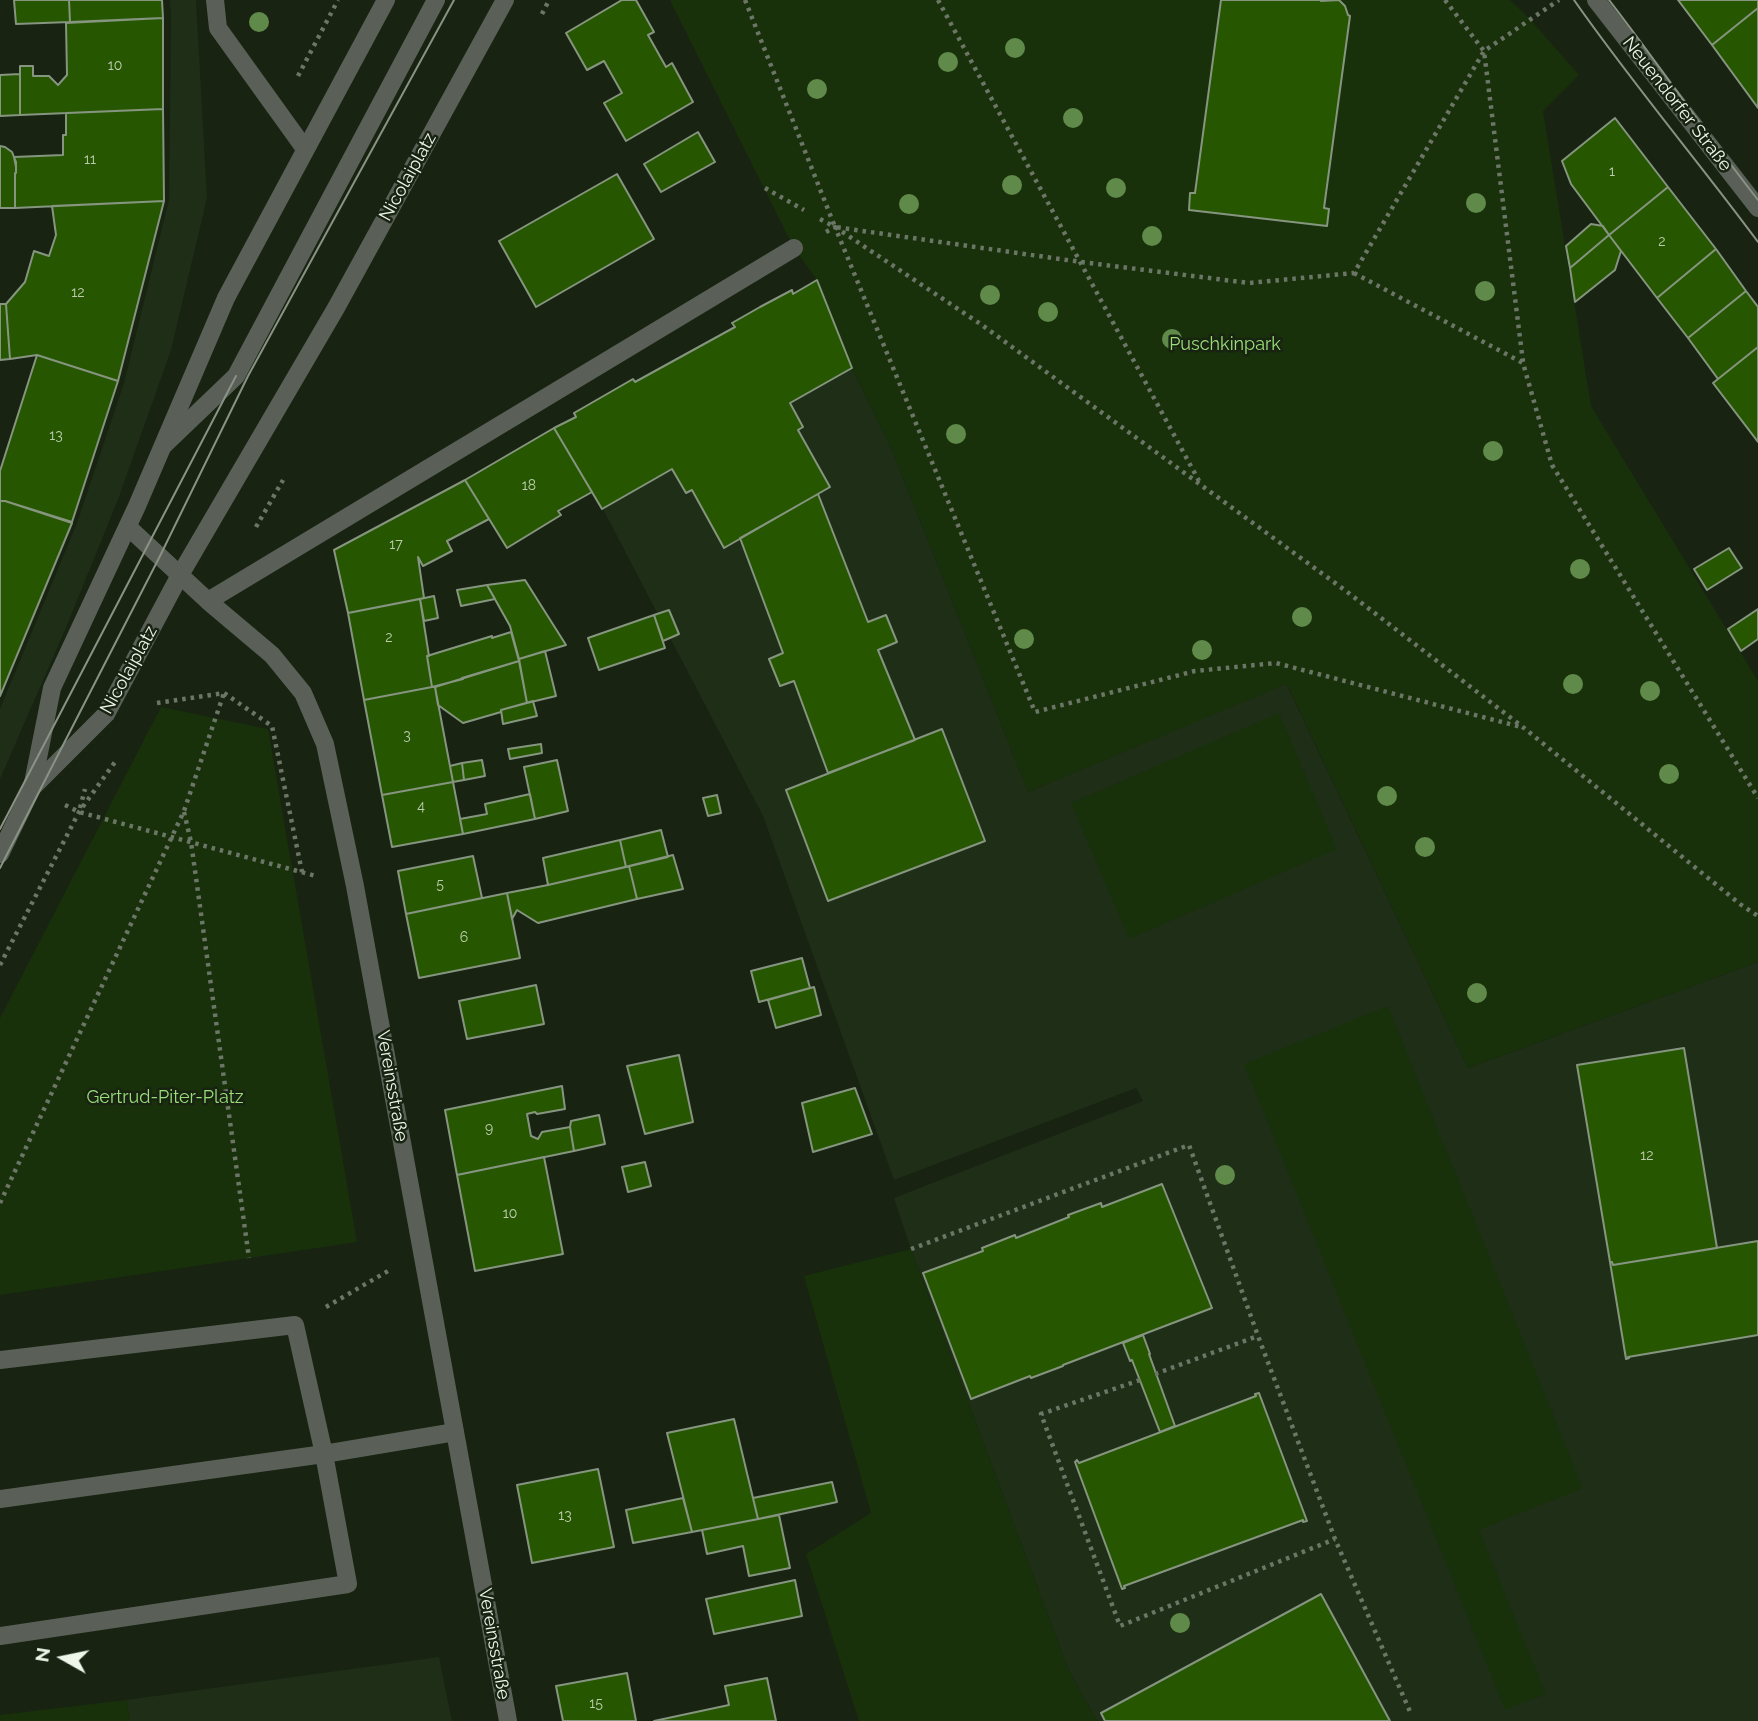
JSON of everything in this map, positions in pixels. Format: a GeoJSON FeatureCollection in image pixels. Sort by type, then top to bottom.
{"type":"FeatureCollection","features":[{"type":"Feature","properties":{"kind":"street"},"geometry":{"type":"LineString","coordinates":[[215,0],[218,27],[306,149]]}},
{"type":"Feature","properties":{"kind":"street"},"geometry":{"type":"LineString","coordinates":[[0,854],[32,788],[52,688],[128,527],[226,298],[386,0]]}},
{"type":"Feature","properties":{"kind":"street"},"geometry":{"type":"LineString","coordinates":[[163,445],[236,376],[436,0]]}},
{"type":"Feature","properties":{"kind":"street","name":"Nicolaiplatz"},"geometry":{"type":"LineString","coordinates":[[32,788],[106,714],[180,575],[336,308],[505,0]]}},
{"type":"Feature","properties":{"kind":"street","name":"Neuendorfer Straße"},"geometry":{"type":"LineString","coordinates":[[1596,0],[1758,208]]}},
{"type":"Feature","properties":{"kind":"street"},"geometry":{"type":"LineString","coordinates":[[208,601],[794,248]]}},
{"type":"Feature","properties":{"kind":"street","name":"Vereinsstraße"},"geometry":{"type":"LineString","coordinates":[[128,527],[208,601],[272,654],[303,693],[325,744],[355,886],[508,1721]]}},
{"type":"Feature","properties":{"kind":"street"},"geometry":{"type":"LineString","coordinates":[[0,1360],[295,1325],[324,1454],[348,1584],[0,1636]]}},
{"type":"Feature","properties":{"kind":"street"},"geometry":{"type":"LineString","coordinates":[[0,1499],[324,1454],[455,1432]]}},
{"type":"Feature","properties":{"kind":"path"},"geometry":{"type":"LineString","coordinates":[[745,0],[835,227],[1035,712],[1195,671],[1276,663],[1524,728]]}},
{"type":"Feature","properties":{"kind":"path"},"geometry":{"type":"LineString","coordinates":[[938,0],[1201,484]]}},
{"type":"Feature","properties":{"kind":"path"},"geometry":{"type":"LineString","coordinates":[[1445,0],[1484,51],[1523,363],[1552,465],[1758,797]]}},
{"type":"Feature","properties":{"kind":"path"},"geometry":{"type":"LineString","coordinates":[[1354,273],[1484,51],[1559,0]]}},
{"type":"Feature","properties":{"kind":"path"},"geometry":{"type":"LineString","coordinates":[[765,188],[835,227],[982,325],[1201,484],[1524,728],[1758,916]]}},
{"type":"Feature","properties":{"kind":"path"},"geometry":{"type":"LineString","coordinates":[[835,227],[1249,283],[1354,273],[1523,363]]}},
{"type":"Feature","properties":{"kind":"path"},"geometry":{"type":"LineString","coordinates":[[157,703],[224,694],[272,726],[302,872]]}},
{"type":"Feature","properties":{"kind":"path"},"geometry":{"type":"LineString","coordinates":[[0,1203],[184,811],[224,694]]}},
{"type":"Feature","properties":{"kind":"path"},"geometry":{"type":"LineString","coordinates":[[32,788],[79,812],[355,886]]}},
{"type":"Feature","properties":{"kind":"path"},"geometry":{"type":"LineString","coordinates":[[184,811],[191,842],[249,1258]]}},
{"type":"Feature","properties":{"kind":"path"},"geometry":{"type":"LineString","coordinates":[[0,965],[79,812]]}},
{"type":"Feature","properties":{"kind":"path"},"geometry":{"type":"LineString","coordinates":[[911,1249],[1189,1145],[1335,1539],[1411,1714]]}},
{"type":"Feature","properties":{"kind":"path"},"geometry":{"type":"LineString","coordinates":[[295,1325],[423,1250]]}},
{"type":"Feature","properties":{"kind":"path"},"geometry":{"type":"LineString","coordinates":[[1156,1374],[1258,1336]]}},
{"type":"Feature","properties":{"kind":"path"},"geometry":{"type":"LineString","coordinates":[[1140,1380],[1041,1414],[1120,1626],[1335,1539]]}},
{"type":"Feature","properties":{"kind":"shaded area"},"geometry":{"type":"Polygon","coordinates":[[[170,0],[196,0],[207,198],[171,350],[119,497],[0,779],[0,709],[77,523],[124,383],[169,200],[170,0]]]}},
{"type":"Feature","properties":{"kind":"shaded area"},"geometry":{"type":"Polygon","coordinates":[[[817,280],[852,368],[891,448],[1028,792],[1286,683],[1468,1068],[1758,962],[1758,1721],[1097,1721],[1069,1671],[894,1198],[1143,1101],[1136,1088],[894,1180],[763,816],[603,509],[554,428],[576,417],[574,413],[633,379],[636,382],[734,327],[732,323],[792,290],[794,293],[817,280]]]}},
{"type":"Feature","properties":{"kind":"shaded area"},"geometry":{"type":"Polygon","coordinates":[[[439,1657],[452,1721],[130,1721],[126,1700],[439,1657]]]}},
{"type":"Feature","properties":{"kind":"green space","name":"Puschkinpark"},"geometry":{"type":"Polygon","coordinates":[[[670,0],[1510,0],[1579,75],[1543,111],[1591,406],[1758,681],[1758,962],[1468,1068],[1287,684],[1028,792],[891,448],[852,368],[817,280],[794,248],[670,0]]]}},
{"type":"Feature","properties":{"kind":"green space","name":"Gertrud-Piter-Platz"},"geometry":{"type":"Polygon","coordinates":[[[161,707],[268,729],[357,1242],[0,1295],[0,1018],[161,707]]]}},
{"type":"Feature","properties":{"kind":"green space"},"geometry":{"type":"Polygon","coordinates":[[[1279,713],[1337,849],[1129,939],[1071,803],[1279,713]]]}},
{"type":"Feature","properties":{"kind":"green space"},"geometry":{"type":"Polygon","coordinates":[[[1388,1006],[1583,1488],[1479,1530],[1546,1694],[1505,1710],[1244,1064],[1388,1006]]]}},
{"type":"Feature","properties":{"kind":"green space"},"geometry":{"type":"Polygon","coordinates":[[[911,1249],[1069,1671],[1097,1721],[859,1721],[806,1554],[871,1513],[804,1276],[911,1249]]]}},
{"type":"Feature","properties":{"kind":"green space"},"geometry":{"type":"Polygon","coordinates":[[[126,1700],[130,1721],[0,1721],[0,1715],[126,1700]]]}},
{"type":"Feature","properties":{"kind":"building"},"geometry":{"type":"Polygon","coordinates":[[[14,0],[69,0],[70,22],[16,24],[14,0]]]}},
{"type":"Feature","properties":{"kind":"building"},"geometry":{"type":"Polygon","coordinates":[[[69,0],[162,0],[163,18],[70,22],[69,0]]]}},
{"type":"Feature","properties":{"kind":"building"},"geometry":{"type":"Polygon","coordinates":[[[622,0],[636,0],[654,32],[648,35],[666,67],[672,63],[693,102],[626,141],[604,103],[622,93],[604,61],[587,70],[566,33],[622,0]]]}},
{"type":"Feature","properties":{"kind":"building"},"geometry":{"type":"Polygon","coordinates":[[[1221,0],[1339,0],[1350,16],[1324,208],[1329,209],[1327,226],[1189,210],[1190,193],[1195,193],[1221,0]]]}},
{"type":"Feature","properties":{"kind":"building"},"geometry":{"type":"Polygon","coordinates":[[[1678,0],[1758,0],[1758,8],[1712,45],[1678,0]]]}},
{"type":"Feature","properties":{"kind":"building"},"geometry":{"type":"Polygon","coordinates":[[[1758,8],[1758,108],[1712,45],[1758,8]]]}},
{"type":"Feature","properties":{"kind":"building"},"geometry":{"type":"Polygon","coordinates":[[[163,18],[163,109],[20,115],[20,66],[33,66],[33,76],[49,76],[58,85],[67,75],[66,23],[163,18]]]}},
{"type":"Feature","properties":{"kind":"building"},"geometry":{"type":"Polygon","coordinates":[[[20,74],[20,115],[0,116],[0,75],[20,74]]]}},
{"type":"Feature","properties":{"kind":"building"},"geometry":{"type":"Polygon","coordinates":[[[163,109],[164,201],[15,208],[14,157],[63,155],[66,113],[163,109]]]}},
{"type":"Feature","properties":{"kind":"building"},"geometry":{"type":"Polygon","coordinates":[[[1615,118],[1668,187],[1609,235],[1571,184],[1562,161],[1615,118]]]}},
{"type":"Feature","properties":{"kind":"building"},"geometry":{"type":"Polygon","coordinates":[[[698,132],[715,162],[661,192],[644,164],[698,132]]]}},
{"type":"Feature","properties":{"kind":"building"},"geometry":{"type":"Polygon","coordinates":[[[0,146],[12,152],[16,162],[15,208],[0,208],[0,146]]]}},
{"type":"Feature","properties":{"kind":"building"},"geometry":{"type":"Polygon","coordinates":[[[617,174],[654,239],[536,307],[499,241],[617,174]]]}},
{"type":"Feature","properties":{"kind":"building"},"geometry":{"type":"Polygon","coordinates":[[[1668,187],[1716,249],[1657,298],[1609,235],[1668,187]]]}},
{"type":"Feature","properties":{"kind":"building"},"geometry":{"type":"Polygon","coordinates":[[[164,201],[118,381],[37,355],[10,359],[6,304],[25,282],[34,251],[49,256],[56,235],[52,206],[164,201]]]}},
{"type":"Feature","properties":{"kind":"building"},"geometry":{"type":"Polygon","coordinates":[[[1591,224],[1603,226],[1609,235],[1570,268],[1566,246],[1591,224]]]}},
{"type":"Feature","properties":{"kind":"building"},"geometry":{"type":"Polygon","coordinates":[[[1609,235],[1621,251],[1615,270],[1575,302],[1570,268],[1609,235]]]}},
{"type":"Feature","properties":{"kind":"building"},"geometry":{"type":"Polygon","coordinates":[[[1716,249],[1746,291],[1688,338],[1657,298],[1716,249]]]}},
{"type":"Feature","properties":{"kind":"building"},"geometry":{"type":"Polygon","coordinates":[[[817,280],[852,368],[790,403],[803,427],[798,430],[830,487],[724,548],[692,490],[686,493],[672,469],[602,509],[554,428],[576,417],[574,413],[633,379],[635,382],[735,327],[732,323],[760,307],[792,290],[793,294],[817,280]]]}},
{"type":"Feature","properties":{"kind":"building"},"geometry":{"type":"Polygon","coordinates":[[[1746,291],[1758,307],[1758,347],[1718,379],[1688,338],[1746,291]]]}},
{"type":"Feature","properties":{"kind":"building"},"geometry":{"type":"Polygon","coordinates":[[[0,304],[6,304],[10,359],[0,360],[0,304]]]}},
{"type":"Feature","properties":{"kind":"building"},"geometry":{"type":"Polygon","coordinates":[[[1758,347],[1758,442],[1713,383],[1758,347]]]}},
{"type":"Feature","properties":{"kind":"building"},"geometry":{"type":"Polygon","coordinates":[[[37,355],[118,381],[72,522],[0,501],[0,471],[37,355]]]}},
{"type":"Feature","properties":{"kind":"building"},"geometry":{"type":"Polygon","coordinates":[[[554,428],[592,492],[558,511],[561,515],[507,548],[465,480],[554,428]]]}},
{"type":"Feature","properties":{"kind":"building"},"geometry":{"type":"Polygon","coordinates":[[[465,480],[489,519],[447,541],[452,551],[423,566],[418,557],[424,598],[348,613],[334,550],[465,480]]]}},
{"type":"Feature","properties":{"kind":"building"},"geometry":{"type":"Polygon","coordinates":[[[818,494],[868,622],[886,615],[897,642],[878,650],[915,740],[828,773],[794,681],[780,686],[769,659],[783,653],[740,538],[818,494]]]}},
{"type":"Feature","properties":{"kind":"building"},"geometry":{"type":"Polygon","coordinates":[[[0,501],[72,523],[0,696],[0,501]]]}},
{"type":"Feature","properties":{"kind":"building"},"geometry":{"type":"Polygon","coordinates":[[[1729,548],[1742,568],[1707,590],[1694,569],[1729,548]]]}},
{"type":"Feature","properties":{"kind":"building"},"geometry":{"type":"Polygon","coordinates":[[[525,580],[566,645],[519,659],[510,626],[487,585],[525,580]]]}},
{"type":"Feature","properties":{"kind":"building"},"geometry":{"type":"Polygon","coordinates":[[[487,585],[495,599],[461,606],[457,590],[487,585]]]}},
{"type":"Feature","properties":{"kind":"building"},"geometry":{"type":"Polygon","coordinates":[[[434,596],[438,618],[424,621],[420,599],[434,596]]]}},
{"type":"Feature","properties":{"kind":"building"},"geometry":{"type":"Polygon","coordinates":[[[420,599],[432,687],[364,700],[348,613],[420,599]]]}},
{"type":"Feature","properties":{"kind":"building"},"geometry":{"type":"Polygon","coordinates":[[[1758,609],[1758,639],[1741,651],[1728,629],[1758,609]]]}},
{"type":"Feature","properties":{"kind":"building"},"geometry":{"type":"Polygon","coordinates":[[[669,610],[679,634],[663,641],[654,615],[669,610]]]}},
{"type":"Feature","properties":{"kind":"building"},"geometry":{"type":"Polygon","coordinates":[[[654,615],[665,648],[599,670],[588,638],[654,615]]]}},
{"type":"Feature","properties":{"kind":"building"},"geometry":{"type":"Polygon","coordinates":[[[511,632],[519,661],[432,687],[427,656],[511,632]]]}},
{"type":"Feature","properties":{"kind":"building"},"geometry":{"type":"Polygon","coordinates":[[[545,651],[556,696],[527,703],[519,659],[545,651]]]}},
{"type":"Feature","properties":{"kind":"building"},"geometry":{"type":"Polygon","coordinates":[[[519,661],[527,703],[463,723],[438,705],[435,687],[519,661]]]}},
{"type":"Feature","properties":{"kind":"building"},"geometry":{"type":"Polygon","coordinates":[[[435,687],[453,782],[382,795],[364,700],[435,687]]]}},
{"type":"Feature","properties":{"kind":"building"},"geometry":{"type":"Polygon","coordinates":[[[533,701],[537,716],[503,724],[501,710],[533,701]]]}},
{"type":"Feature","properties":{"kind":"building"},"geometry":{"type":"Polygon","coordinates":[[[942,729],[985,841],[828,901],[786,790],[942,729]]]}},
{"type":"Feature","properties":{"kind":"building"},"geometry":{"type":"Polygon","coordinates":[[[541,744],[542,753],[510,759],[508,749],[541,744]]]}},
{"type":"Feature","properties":{"kind":"building"},"geometry":{"type":"Polygon","coordinates":[[[482,760],[485,776],[464,780],[462,763],[482,760]]]}},
{"type":"Feature","properties":{"kind":"building"},"geometry":{"type":"Polygon","coordinates":[[[557,760],[568,811],[535,819],[524,767],[557,760]]]}},
{"type":"Feature","properties":{"kind":"building"},"geometry":{"type":"Polygon","coordinates":[[[462,763],[464,780],[453,782],[450,766],[462,763]]]}},
{"type":"Feature","properties":{"kind":"building"},"geometry":{"type":"Polygon","coordinates":[[[453,782],[463,834],[392,847],[382,795],[453,782]]]}},
{"type":"Feature","properties":{"kind":"building"},"geometry":{"type":"Polygon","coordinates":[[[530,794],[535,819],[463,834],[460,819],[487,814],[485,804],[530,794]]]}},
{"type":"Feature","properties":{"kind":"building"},"geometry":{"type":"Polygon","coordinates":[[[717,795],[721,813],[708,816],[703,798],[717,795]]]}},
{"type":"Feature","properties":{"kind":"building"},"geometry":{"type":"Polygon","coordinates":[[[661,830],[668,857],[626,867],[620,840],[661,830]]]}},
{"type":"Feature","properties":{"kind":"building"},"geometry":{"type":"Polygon","coordinates":[[[620,840],[626,867],[548,885],[543,858],[620,840]]]}},
{"type":"Feature","properties":{"kind":"building"},"geometry":{"type":"Polygon","coordinates":[[[673,855],[683,889],[637,899],[629,866],[673,855]]]}},
{"type":"Feature","properties":{"kind":"building"},"geometry":{"type":"Polygon","coordinates":[[[473,856],[482,898],[406,914],[398,871],[473,856]]]}},
{"type":"Feature","properties":{"kind":"building"},"geometry":{"type":"Polygon","coordinates":[[[629,866],[637,899],[538,923],[517,910],[512,919],[507,893],[629,866]]]}},
{"type":"Feature","properties":{"kind":"building"},"geometry":{"type":"Polygon","coordinates":[[[507,893],[520,958],[419,978],[406,914],[507,893]]]}},
{"type":"Feature","properties":{"kind":"building"},"geometry":{"type":"Polygon","coordinates":[[[802,958],[810,988],[759,1002],[751,971],[802,958]]]}},
{"type":"Feature","properties":{"kind":"building"},"geometry":{"type":"Polygon","coordinates":[[[536,985],[544,1024],[467,1039],[459,1001],[536,985]]]}},
{"type":"Feature","properties":{"kind":"building"},"geometry":{"type":"Polygon","coordinates":[[[814,987],[821,1015],[776,1028],[768,1000],[814,987]]]}},
{"type":"Feature","properties":{"kind":"building"},"geometry":{"type":"Polygon","coordinates":[[[1684,1048],[1717,1248],[1613,1265],[1610,1262],[1577,1065],[1684,1048]]]}},
{"type":"Feature","properties":{"kind":"building"},"geometry":{"type":"Polygon","coordinates":[[[679,1055],[693,1122],[645,1134],[627,1066],[679,1055]]]}},
{"type":"Feature","properties":{"kind":"building"},"geometry":{"type":"Polygon","coordinates":[[[562,1086],[565,1109],[527,1114],[531,1136],[538,1139],[542,1132],[570,1127],[574,1151],[457,1175],[445,1110],[562,1086]]]}},
{"type":"Feature","properties":{"kind":"building"},"geometry":{"type":"Polygon","coordinates":[[[855,1088],[872,1134],[813,1152],[802,1103],[855,1088]]]}},
{"type":"Feature","properties":{"kind":"building"},"geometry":{"type":"Polygon","coordinates":[[[599,1115],[605,1144],[574,1151],[571,1121],[599,1115]]]}},
{"type":"Feature","properties":{"kind":"building"},"geometry":{"type":"Polygon","coordinates":[[[544,1157],[563,1254],[475,1271],[457,1175],[544,1157]]]}},
{"type":"Feature","properties":{"kind":"building"},"geometry":{"type":"Polygon","coordinates":[[[645,1162],[651,1186],[628,1192],[622,1167],[645,1162]]]}},
{"type":"Feature","properties":{"kind":"building"},"geometry":{"type":"Polygon","coordinates":[[[1162,1184],[1212,1308],[971,1399],[923,1273],[983,1251],[982,1248],[1015,1235],[1016,1238],[1069,1217],[1068,1215],[1101,1203],[1102,1207],[1162,1184]]]}},
{"type":"Feature","properties":{"kind":"building"},"geometry":{"type":"Polygon","coordinates":[[[1758,1241],[1758,1335],[1626,1359],[1610,1262],[1613,1265],[1758,1241]]]}},
{"type":"Feature","properties":{"kind":"building"},"geometry":{"type":"Polygon","coordinates":[[[1143,1335],[1175,1426],[1160,1432],[1123,1343],[1143,1335]]]}},
{"type":"Feature","properties":{"kind":"building"},"geometry":{"type":"Polygon","coordinates":[[[1259,1393],[1307,1521],[1303,1520],[1122,1589],[1075,1462],[1077,1460],[1079,1463],[1259,1393]]]}},
{"type":"Feature","properties":{"kind":"building"},"geometry":{"type":"Polygon","coordinates":[[[734,1419],[758,1519],[692,1532],[667,1433],[734,1419]]]}},
{"type":"Feature","properties":{"kind":"building"},"geometry":{"type":"Polygon","coordinates":[[[598,1469],[614,1547],[532,1563],[517,1485],[598,1469]]]}},
{"type":"Feature","properties":{"kind":"building"},"geometry":{"type":"Polygon","coordinates":[[[832,1482],[837,1502],[758,1519],[753,1498],[832,1482]]]}},
{"type":"Feature","properties":{"kind":"building"},"geometry":{"type":"Polygon","coordinates":[[[683,1498],[692,1532],[633,1543],[626,1510],[683,1498]]]}},
{"type":"Feature","properties":{"kind":"building"},"geometry":{"type":"Polygon","coordinates":[[[779,1515],[790,1568],[749,1576],[743,1546],[707,1554],[702,1530],[779,1515]]]}},
{"type":"Feature","properties":{"kind":"building"},"geometry":{"type":"Polygon","coordinates":[[[795,1580],[802,1616],[714,1634],[706,1599],[795,1580]]]}},
{"type":"Feature","properties":{"kind":"building"},"geometry":{"type":"Polygon","coordinates":[[[1321,1594],[1390,1721],[1105,1721],[1101,1713],[1321,1594]]]}},
{"type":"Feature","properties":{"kind":"building"},"geometry":{"type":"Polygon","coordinates":[[[627,1673],[636,1721],[563,1721],[556,1686],[627,1673]]]}},
{"type":"Feature","properties":{"kind":"building"},"geometry":{"type":"Polygon","coordinates":[[[767,1678],[776,1721],[654,1721],[729,1705],[725,1686],[767,1678]]]}},
{"type":"Feature","properties":{"kind":"tram line"},"geometry":{"type":"LineString","coordinates":[[0,868],[160,556],[248,376],[454,0]]}},
{"type":"Feature","properties":{"kind":"tram line"},"geometry":{"type":"LineString","coordinates":[[1574,0],[1758,242]]}},
{"type":"Feature","properties":{"kind":"tram line"},"geometry":{"type":"LineString","coordinates":[[1609,0],[1758,200]]}},
{"type":"Feature","properties":{"kind":"tram line"},"geometry":{"type":"LineString","coordinates":[[0,829],[236,376]]}}]}
